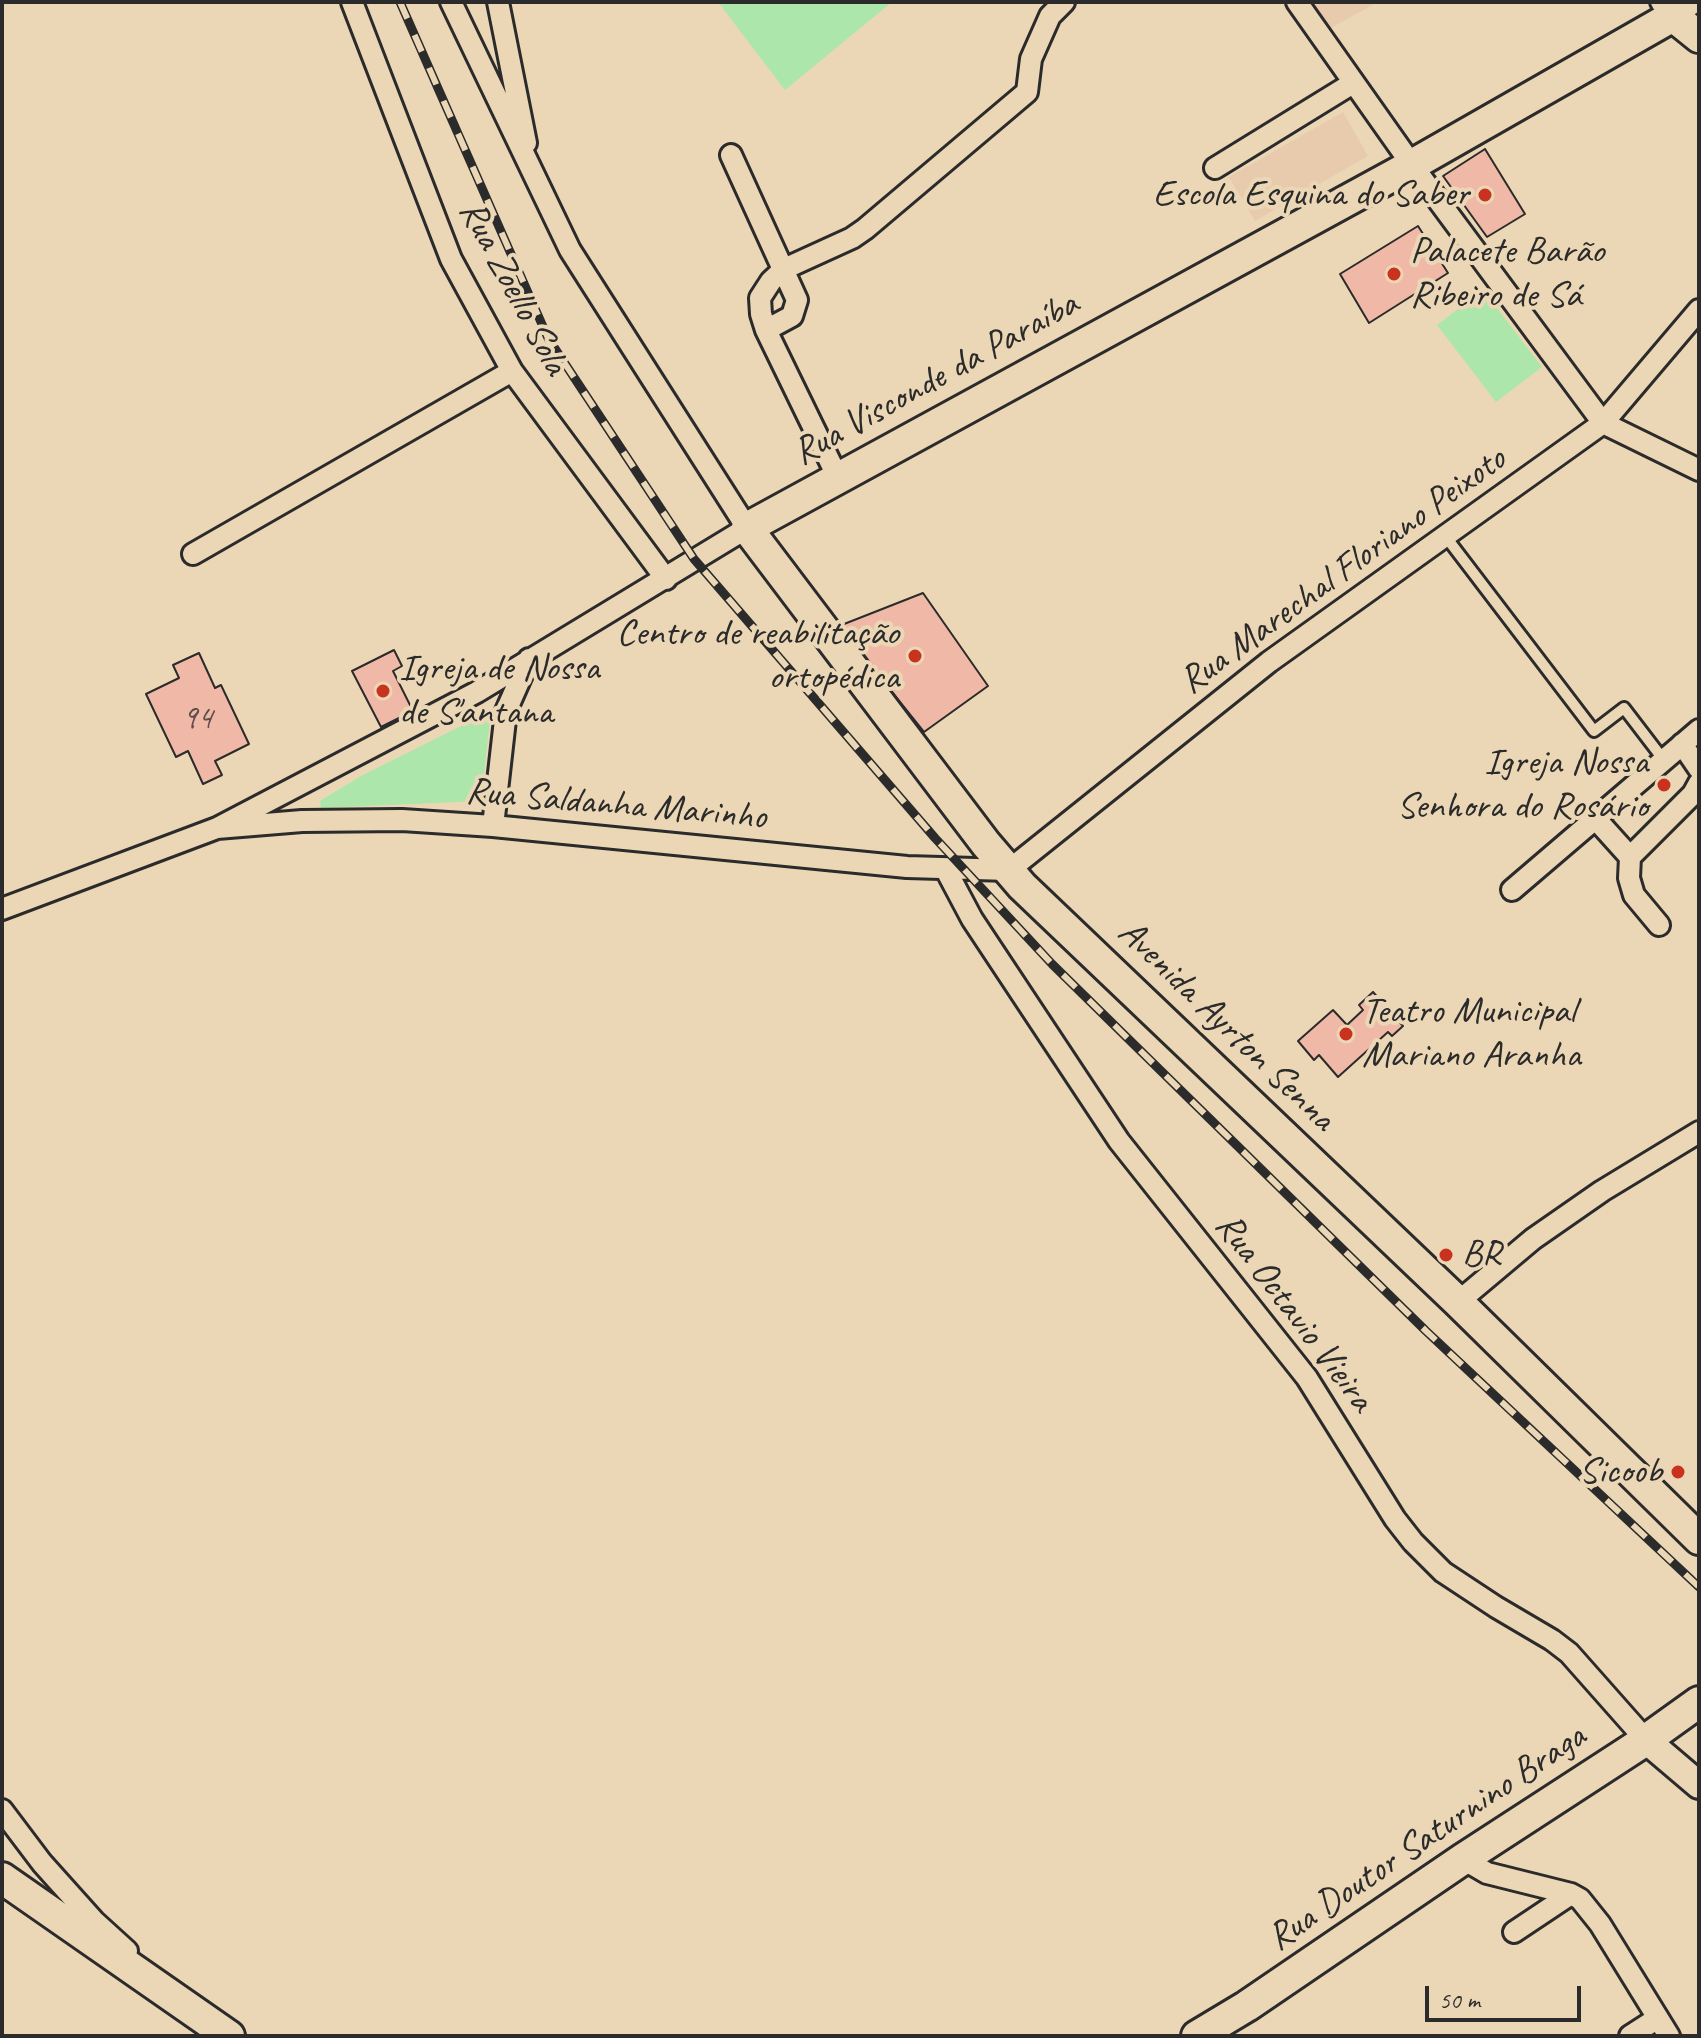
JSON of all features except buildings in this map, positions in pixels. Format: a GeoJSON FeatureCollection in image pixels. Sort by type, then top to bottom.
{"type":"FeatureCollection","features":[{"type":"Feature","properties":{"kind":"main road"},"geometry":{"type":"LineString","coordinates":[[1676,7],[1699,37]]}},
{"type":"Feature","properties":{"kind":"main road","name":"Rua Visconde da Paraíba"},"geometry":{"type":"LineString","coordinates":[[747,528],[1412,165],[1676,7]]}},
{"type":"Feature","properties":{"kind":"main road","name":"Avenida Ayrton Senna"},"geometry":{"type":"LineString","coordinates":[[747,528],[986,844],[1033,897],[1458,1302],[1699,1539]]}},
{"type":"Feature","properties":{"kind":"main road","name":"Rua Doutor Saturnino Braga"},"geometry":{"type":"LineString","coordinates":[[1197,2036],[1247,2006],[1699,1702]]}},
{"type":"Feature","properties":{"kind":"main road"},"geometry":{"type":"LineString","coordinates":[[2,1878],[229,2036]]}},
{"type":"Feature","properties":{"kind":"street","name":"Rua Zoello Sola"},"geometry":{"type":"LineString","coordinates":[[352,2],[451,259],[512,371],[666,579]]}},
{"type":"Feature","properties":{"kind":"street"},"geometry":{"type":"LineString","coordinates":[[451,2],[570,250],[747,528]]}},
{"type":"Feature","properties":{"kind":"street"},"geometry":{"type":"LineString","coordinates":[[498,2],[533,175]]}},
{"type":"Feature","properties":{"kind":"street"},"geometry":{"type":"LineString","coordinates":[[838,478],[766,330],[760,298],[784,269],[865,229],[1027,92],[1031,59],[1050,16],[1064,2]]}},
{"type":"Feature","properties":{"kind":"street"},"geometry":{"type":"LineString","coordinates":[[1297,2],[1412,165],[1603,423],[1699,470]]}},
{"type":"Feature","properties":{"kind":"street"},"geometry":{"type":"LineString","coordinates":[[1215,168],[1353,83]]}},
{"type":"Feature","properties":{"kind":"street"},"geometry":{"type":"LineString","coordinates":[[731,155],[795,295],[797,307],[792,316],[766,330]]}},
{"type":"Feature","properties":{"kind":"street","name":"Rua Marechal Floriano Peixoto"},"geometry":{"type":"LineString","coordinates":[[1009,870],[1269,662],[1603,423],[1699,310]]}},
{"type":"Feature","properties":{"kind":"street"},"geometry":{"type":"LineString","coordinates":[[193,554],[512,371]]}},
{"type":"Feature","properties":{"kind":"street","name":"Rua Visconde da Paraíba"},"geometry":{"type":"LineString","coordinates":[[217,828],[477,692],[747,528]]}},
{"type":"Feature","properties":{"kind":"street"},"geometry":{"type":"LineString","coordinates":[[493,826],[506,711],[529,659]]}},
{"type":"Feature","properties":{"kind":"street"},"geometry":{"type":"LineString","coordinates":[[477,692],[490,697],[506,711]]}},
{"type":"Feature","properties":{"kind":"street"},"geometry":{"type":"LineString","coordinates":[[1512,890],[1699,730]]}},
{"type":"Feature","properties":{"kind":"street"},"geometry":{"type":"LineString","coordinates":[[1682,744],[1699,769]]}},
{"type":"Feature","properties":{"kind":"street"},"geometry":{"type":"LineString","coordinates":[[1659,925],[1634,895],[1629,878],[1630,857],[1693,794],[1699,783]]}},
{"type":"Feature","properties":{"kind":"street"},"geometry":{"type":"LineString","coordinates":[[1594,817],[1630,857]]}},
{"type":"Feature","properties":{"kind":"street","name":"Rua Saldanha Marinho"},"geometry":{"type":"LineString","coordinates":[[217,828],[342,819],[493,826],[946,870],[1009,870]]}},
{"type":"Feature","properties":{"kind":"street"},"geometry":{"type":"LineString","coordinates":[[2,909],[217,828]]}},
{"type":"Feature","properties":{"kind":"street","name":"Rua Octavio Vieira"},"geometry":{"type":"LineString","coordinates":[[946,870],[972,919],[1119,1141],[1307,1378],[1404,1531],[1443,1572],[1569,1653],[1646,1740]]}},
{"type":"Feature","properties":{"kind":"street"},"geometry":{"type":"LineString","coordinates":[[1458,1302],[1533,1239],[1602,1191],[1699,1132]]}},
{"type":"Feature","properties":{"kind":"street"},"geometry":{"type":"LineString","coordinates":[[1646,1740],[1699,1785]]}},
{"type":"Feature","properties":{"kind":"street"},"geometry":{"type":"LineString","coordinates":[[2,1810],[42,1863],[94,1921],[196,2012]]}},
{"type":"Feature","properties":{"kind":"street"},"geometry":{"type":"LineString","coordinates":[[1463,1859],[1487,1873],[1580,1899],[1600,1924],[1663,2027],[1630,2036]]}},
{"type":"Feature","properties":{"kind":"street"},"geometry":{"type":"LineString","coordinates":[[1514,1932],[1571,1894]]}},
{"type":"Feature","properties":{"kind":"lane"},"geometry":{"type":"LineString","coordinates":[[1446,537],[1594,731],[1624,708],[1663,759]]}},
{"type":"Feature","properties":{"kind":"shaded area"},"geometry":{"type":"Polygon","coordinates":[[[1312,2],[1378,2],[1329,29],[1312,2]]]}},
{"type":"Feature","properties":{"kind":"shaded area"},"geometry":{"type":"Polygon","coordinates":[[[1343,112],[1368,156],[1255,221],[1229,177],[1343,112]]]}},
{"type":"Feature","properties":{"kind":"green space"},"geometry":{"type":"Polygon","coordinates":[[[718,2],[892,2],[785,90],[718,2]]]}},
{"type":"Feature","properties":{"kind":"green space"},"geometry":{"type":"Polygon","coordinates":[[[1483,290],[1542,367],[1496,402],[1437,325],[1483,290]]]}},
{"type":"Feature","properties":{"kind":"green space"},"geometry":{"type":"Polygon","coordinates":[[[491,711],[481,801],[321,808],[320,801],[361,776],[491,711]]]}},
{"type":"Feature","properties":{"kind":"railway"},"geometry":{"type":"LineString","coordinates":[[400,2],[548,338],[694,559],[935,838],[1052,964],[1426,1331],[1699,1587]]}},
{"type":"Feature","properties":{"kind":"place","name":"Escola Esquina do Saber"},"geometry":{"type":"Point","coordinates":[1485,195]}},
{"type":"Feature","properties":{"kind":"place","name":"Palacete Barão Ribeiro de Sá"},"geometry":{"type":"Point","coordinates":[1394,274]}},
{"type":"Feature","properties":{"kind":"place","name":"Centro de reabilitação ortopédica"},"geometry":{"type":"Point","coordinates":[915,656]}},
{"type":"Feature","properties":{"kind":"place","name":"Igreja de Nossa de S'antana"},"geometry":{"type":"Point","coordinates":[383,691]}},
{"type":"Feature","properties":{"kind":"place","name":"Igreja Nossa Senhora do Rosário"},"geometry":{"type":"Point","coordinates":[1664,785]}},
{"type":"Feature","properties":{"kind":"place","name":"Teatro Municipal Mariano Aranha"},"geometry":{"type":"Point","coordinates":[1346,1034]}},
{"type":"Feature","properties":{"kind":"place","name":"BR"},"geometry":{"type":"Point","coordinates":[1446,1255]}},
{"type":"Feature","properties":{"kind":"place","name":"Sicoob"},"geometry":{"type":"Point","coordinates":[1678,1472]}}]}
